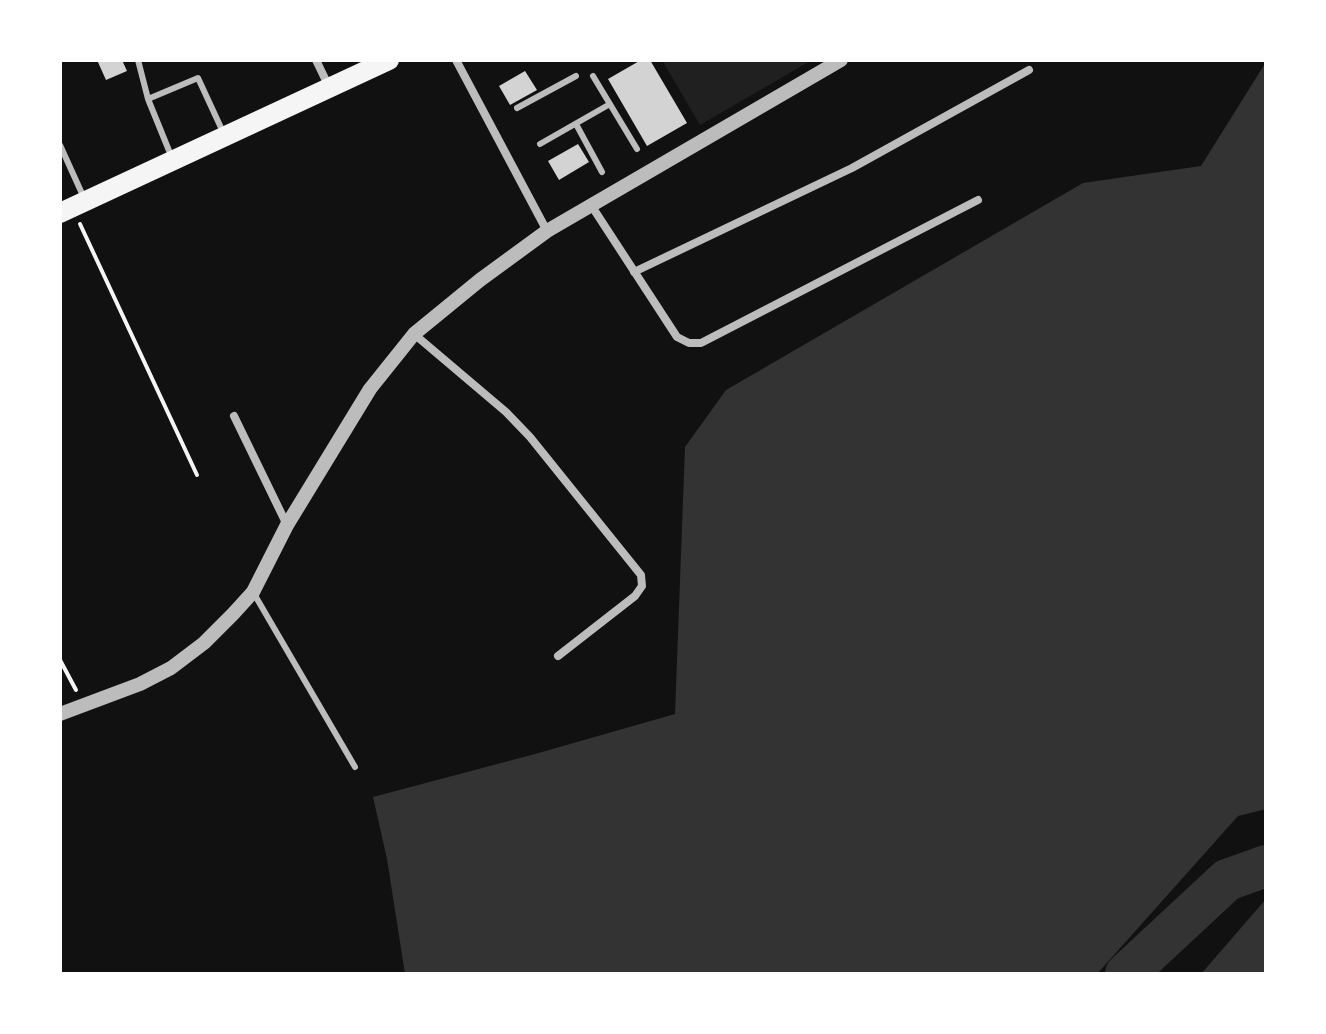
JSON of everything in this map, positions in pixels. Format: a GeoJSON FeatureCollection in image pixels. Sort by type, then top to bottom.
{"type":"FeatureCollection","features":[{"type":"Feature","properties":{"kind":"highway"},"geometry":{"type":"LineString","coordinates":[[60,213],[389,60]]}},
{"type":"Feature","properties":{"kind":"street"},"geometry":{"type":"LineString","coordinates":[[316,60],[330,90]]}},
{"type":"Feature","properties":{"kind":"street"},"geometry":{"type":"LineString","coordinates":[[456,60],[547,231]]}},
{"type":"Feature","properties":{"kind":"street"},"geometry":{"type":"LineString","coordinates":[[60,714],[140,684],[171,668],[204,643],[253,592],[287,525],[370,389],[414,334],[547,231],[841,60]]}},
{"type":"Feature","properties":{"kind":"street"},"geometry":{"type":"LineString","coordinates":[[634,272],[852,168],[1029,70]]}},
{"type":"Feature","properties":{"kind":"street"},"geometry":{"type":"LineString","coordinates":[[591,205],[677,337],[689,343],[701,343],[978,200]]}},
{"type":"Feature","properties":{"kind":"street"},"geometry":{"type":"LineString","coordinates":[[414,334],[506,412],[530,437],[641,575],[642,586],[635,596],[558,656]]}},
{"type":"Feature","properties":{"kind":"street"},"geometry":{"type":"LineString","coordinates":[[234,416],[287,525]]}},
{"type":"Feature","properties":{"kind":"lane"},"geometry":{"type":"LineString","coordinates":[[138,60],[148,99],[173,161]]}},
{"type":"Feature","properties":{"kind":"lane"},"geometry":{"type":"LineString","coordinates":[[517,108],[576,76]]}},
{"type":"Feature","properties":{"kind":"lane"},"geometry":{"type":"LineString","coordinates":[[593,76],[637,149]]}},
{"type":"Feature","properties":{"kind":"lane"},"geometry":{"type":"LineString","coordinates":[[148,99],[198,78],[226,137]]}},
{"type":"Feature","properties":{"kind":"lane"},"geometry":{"type":"LineString","coordinates":[[540,144],[610,104]]}},
{"type":"Feature","properties":{"kind":"lane"},"geometry":{"type":"LineString","coordinates":[[576,124],[602,172]]}},
{"type":"Feature","properties":{"kind":"lane"},"geometry":{"type":"LineString","coordinates":[[60,145],[85,201]]}},
{"type":"Feature","properties":{"kind":"lane"},"geometry":{"type":"LineString","coordinates":[[253,592],[355,767]]}},
{"type":"Feature","properties":{"kind":"path"},"geometry":{"type":"LineString","coordinates":[[83,231],[197,475]]}},
{"type":"Feature","properties":{"kind":"path"},"geometry":{"type":"LineString","coordinates":[[60,660],[84,705]]}},
{"type":"Feature","properties":{"kind":"shaded area"},"geometry":{"type":"Polygon","coordinates":[[[662,60],[812,60],[700,125],[662,60]]]}},
{"type":"Feature","properties":{"kind":"shaded area"},"geometry":{"type":"Polygon","coordinates":[[[1266,62],[1266,809],[1238,816],[1097,974],[405,974],[387,859],[373,797],[675,714],[685,447],[726,390],[1083,183],[1201,166],[1266,62]]]}},
{"type":"Feature","properties":{"kind":"shaded area"},"geometry":{"type":"Polygon","coordinates":[[[1266,899],[1266,974],[1201,974],[1266,899]]]}},
{"type":"Feature","properties":{"kind":"building"},"geometry":{"type":"Polygon","coordinates":[[[97,60],[122,60],[127,71],[106,80],[97,60]]]}},
{"type":"Feature","properties":{"kind":"building"},"geometry":{"type":"Polygon","coordinates":[[[641,60],[650,60],[687,123],[647,146],[608,79],[641,60]]]}},
{"type":"Feature","properties":{"kind":"building"},"geometry":{"type":"Polygon","coordinates":[[[525,71],[537,90],[510,105],[499,86],[525,71]]]}},
{"type":"Feature","properties":{"kind":"building"},"geometry":{"type":"Polygon","coordinates":[[[578,144],[589,162],[559,180],[548,161],[578,144]]]}},
{"type":"Feature","properties":{"kind":"waterway"},"geometry":{"type":"LineString","coordinates":[[1126,974],[1227,880],[1266,866]]}}]}
